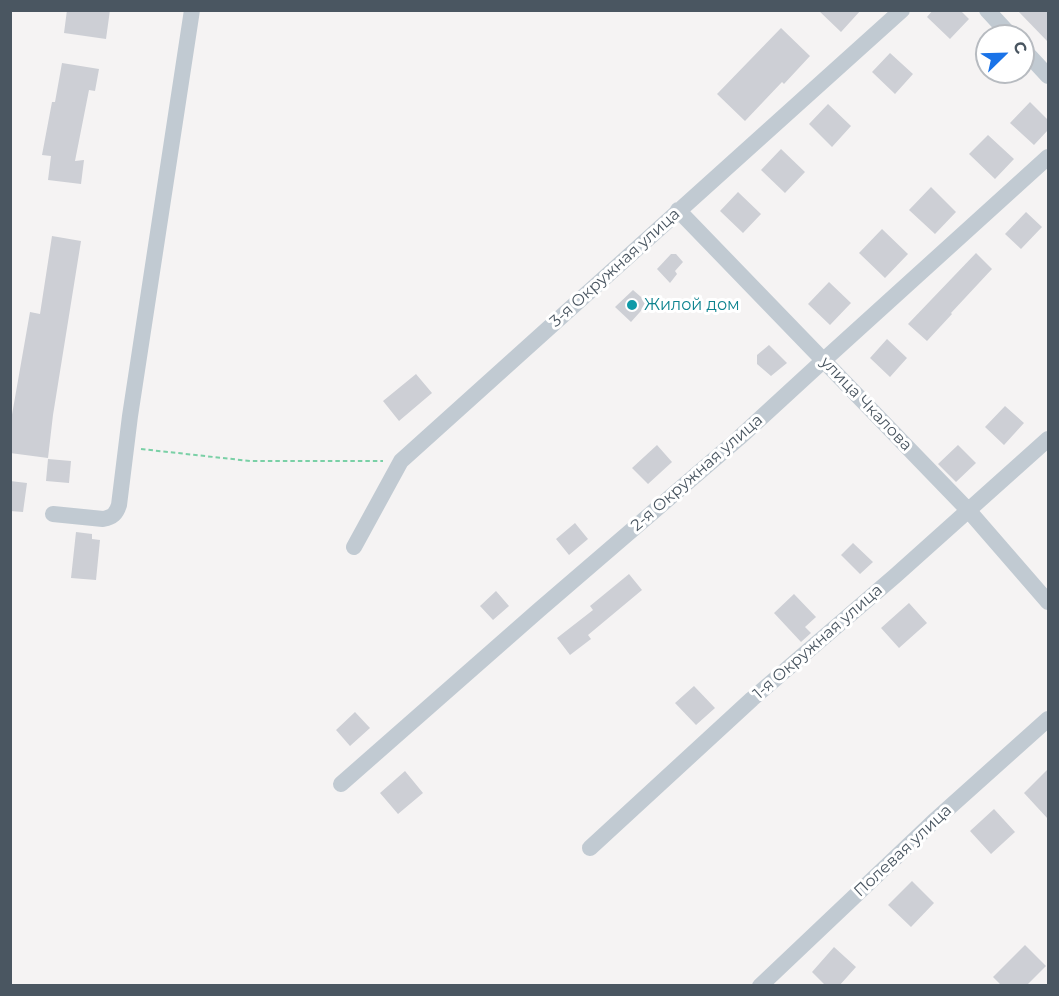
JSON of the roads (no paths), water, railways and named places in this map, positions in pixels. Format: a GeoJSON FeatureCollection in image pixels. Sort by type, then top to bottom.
{"type":"FeatureCollection","features":[{"type":"Feature","properties":{"kind":"street"},"geometry":{"type":"LineString","coordinates":[[53,514],[103,519],[110,518],[116,513],[119,505],[192,10]]}},
{"type":"Feature","properties":{"kind":"street","name":"3-я Окружная улица"},"geometry":{"type":"LineString","coordinates":[[354,547],[401,461],[902,10]]}},
{"type":"Feature","properties":{"kind":"street"},"geometry":{"type":"LineString","coordinates":[[987,10],[1000,24]]}},
{"type":"Feature","properties":{"kind":"street"},"geometry":{"type":"LineString","coordinates":[[1035,62],[1048,76]]}},
{"type":"Feature","properties":{"kind":"street","name":"2-я Окружная улица"},"geometry":{"type":"LineString","coordinates":[[341,784],[739,438],[1048,157]]}},
{"type":"Feature","properties":{"kind":"street","name":"улица Чкалова"},"geometry":{"type":"LineString","coordinates":[[678,210],[969,511],[1048,602]]}},
{"type":"Feature","properties":{"kind":"street","name":"1-я Окружная улица"},"geometry":{"type":"LineString","coordinates":[[590,848],[752,699],[886,584],[1048,439]]}},
{"type":"Feature","properties":{"kind":"street","name":"Полевая улица"},"geometry":{"type":"LineString","coordinates":[[760,986],[933,822],[1048,719]]}},
{"type":"Feature","properties":{"kind":"place","name":"Жилой дом"},"geometry":{"type":"Point","coordinates":[632,305]}}]}
